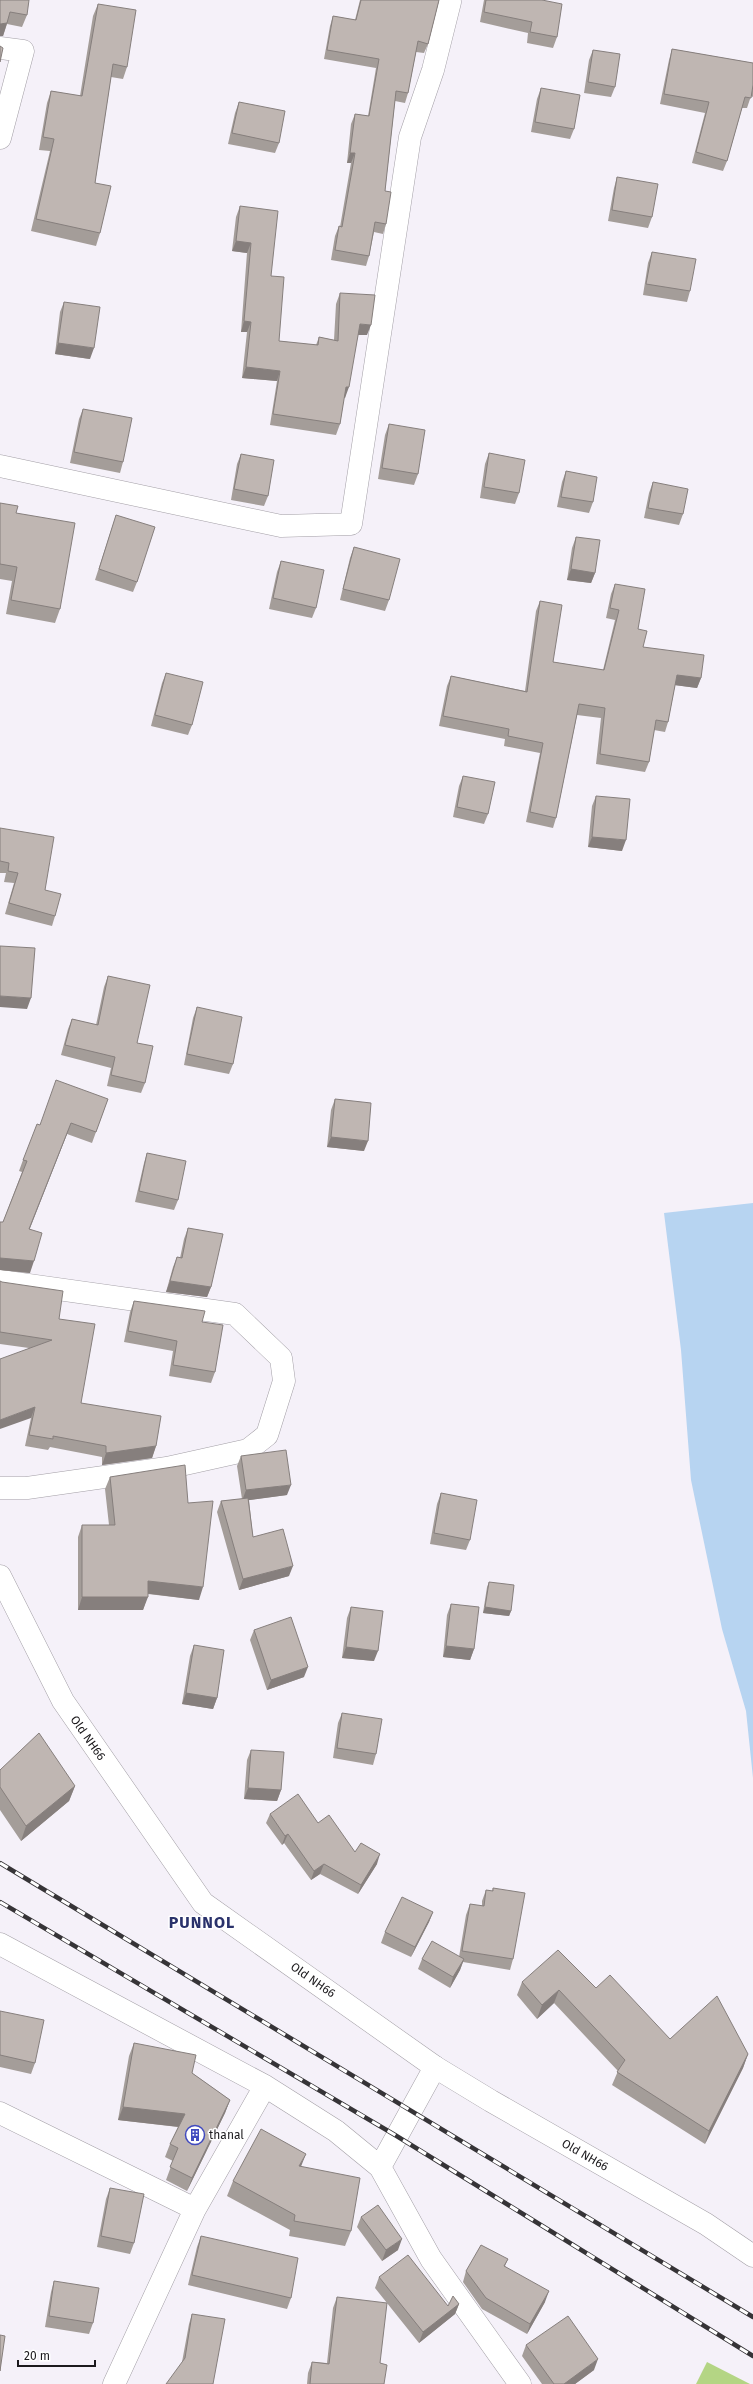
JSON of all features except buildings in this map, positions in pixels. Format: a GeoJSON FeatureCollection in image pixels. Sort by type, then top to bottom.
{"type":"FeatureCollection","features":[{"type":"Feature","properties":{"kind":"street"},"geometry":{"type":"LineString","coordinates":[[0,466],[281,526],[351,524],[410,137],[433,70],[450,2]]}},
{"type":"Feature","properties":{"kind":"street"},"geometry":{"type":"LineString","coordinates":[[0,48],[23,51],[0,138]]}},
{"type":"Feature","properties":{"kind":"street"},"geometry":{"type":"LineString","coordinates":[[0,1281],[235,1314],[281,1358],[284,1381],[267,1435],[248,1450],[167,1468],[27,1488],[0,1488]]}},
{"type":"Feature","properties":{"kind":"street","name":"Old NH66"},"geometry":{"type":"LineString","coordinates":[[0,1576],[63,1701],[203,1903],[435,2067],[491,2102],[706,2224],[753,2256]]}},
{"type":"Feature","properties":{"kind":"street"},"geometry":{"type":"LineString","coordinates":[[0,1944],[265,2086],[336,2131],[380,2167],[431,2259],[520,2384]]}},
{"type":"Feature","properties":{"kind":"street"},"geometry":{"type":"LineString","coordinates":[[380,2167],[435,2067]]}},
{"type":"Feature","properties":{"kind":"street"},"geometry":{"type":"LineString","coordinates":[[114,2384],[195,2209],[265,2086]]}},
{"type":"Feature","properties":{"kind":"street"},"geometry":{"type":"LineString","coordinates":[[0,2113],[195,2209]]}},
{"type":"Feature","properties":{"kind":"green space"},"geometry":{"type":"Polygon","coordinates":[[[707,2362],[750,2384],[696,2384],[707,2362]]]}},
{"type":"Feature","properties":{"kind":"water"},"geometry":{"type":"Polygon","coordinates":[[[753,1203],[753,1778],[746,1711],[722,1629],[691,1480],[681,1350],[664,1213],[753,1203]]]}},
{"type":"Feature","properties":{"kind":"railway"},"geometry":{"type":"LineString","coordinates":[[0,1863],[753,2317]]}},
{"type":"Feature","properties":{"kind":"railway"},"geometry":{"type":"LineString","coordinates":[[0,1902],[395,2135],[753,2356]]}},
{"type":"Feature","properties":{"kind":"place","name":"thanal"},"geometry":{"type":"Point","coordinates":[195,2135]}},
{"type":"Feature","properties":{"kind":"district","name":"PUNNOL"},"geometry":{"type":"Point","coordinates":[202,1922]}}]}
